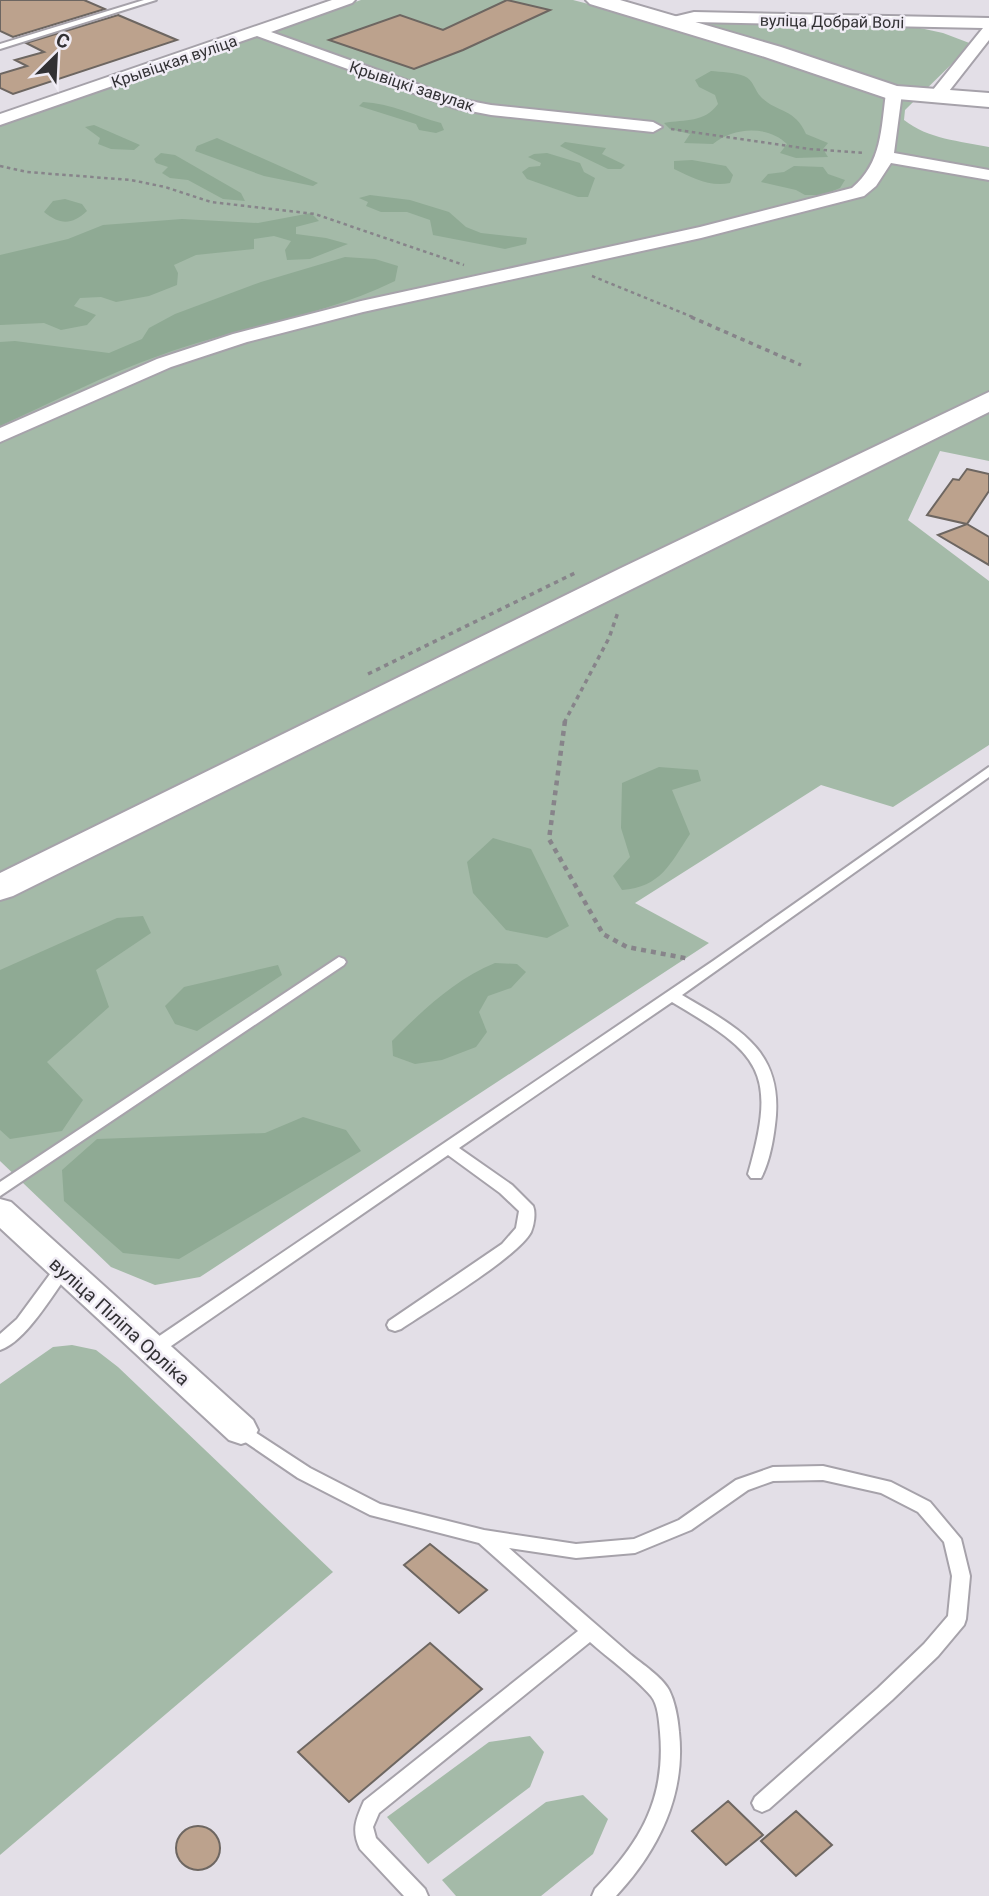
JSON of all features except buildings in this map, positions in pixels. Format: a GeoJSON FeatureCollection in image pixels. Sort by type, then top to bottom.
{"type":"FeatureCollection","features":[{"type":"Feature","properties":{"kind":"street","name":"Крывіцкая вуліца"},"geometry":{"type":"LineString","coordinates":[[0,120],[347,0]]}},
{"type":"Feature","properties":{"kind":"street","name":"вуліца Добрай Волі"},"geometry":{"type":"LineString","coordinates":[[597,0],[675,21],[894,93],[989,100]]}},
{"type":"Feature","properties":{"kind":"street"},"geometry":{"type":"LineString","coordinates":[[675,21],[699,0]]}},
{"type":"Feature","properties":{"kind":"street","name":"вуліца Добрай Волі"},"geometry":{"type":"LineString","coordinates":[[675,21],[694,17],[989,23]]}},
{"type":"Feature","properties":{"kind":"street","name":"Крывіцкі завулак"},"geometry":{"type":"LineString","coordinates":[[262,30],[263,34],[455,103],[491,110],[653,127]]}},
{"type":"Feature","properties":{"kind":"street"},"geometry":{"type":"LineString","coordinates":[[936,96],[989,30]]}},
{"type":"Feature","properties":{"kind":"street"},"geometry":{"type":"LineString","coordinates":[[0,436],[164,363],[240,338],[494,277],[701,232],[858,192],[874,182],[887,157],[894,93]]}},
{"type":"Feature","properties":{"kind":"street"},"geometry":{"type":"LineString","coordinates":[[887,157],[989,174]]}},
{"type":"Feature","properties":{"kind":"street"},"geometry":{"type":"LineString","coordinates":[[0,888],[989,401]]}},
{"type":"Feature","properties":{"kind":"street","name":"вуліца Піліпа Орліка"},"geometry":{"type":"LineString","coordinates":[[0,1210],[62,1270],[241,1430]]}},
{"type":"Feature","properties":{"kind":"lane"},"geometry":{"type":"LineString","coordinates":[[0,47],[152,0]]}},
{"type":"Feature","properties":{"kind":"lane"},"geometry":{"type":"LineString","coordinates":[[152,1350],[672,996],[989,771]]}},
{"type":"Feature","properties":{"kind":"lane"},"geometry":{"type":"LineString","coordinates":[[0,1190],[339,962]]}},
{"type":"Feature","properties":{"kind":"lane"},"geometry":{"type":"LineString","coordinates":[[672,996],[729,1030],[755,1054],[766,1079],[771,1108],[756,1174]]}},
{"type":"Feature","properties":{"kind":"lane"},"geometry":{"type":"LineString","coordinates":[[395,1325],[508,1248],[524,1230],[527,1210],[506,1189],[449,1148]]}},
{"type":"Feature","properties":{"kind":"lane"},"geometry":{"type":"LineString","coordinates":[[0,1344],[23,1322],[62,1270]]}},
{"type":"Feature","properties":{"kind":"lane"},"geometry":{"type":"LineString","coordinates":[[241,1430],[304,1473],[376,1510],[484,1537],[576,1551],[635,1546],[685,1525],[742,1485],[773,1474],[823,1473],[885,1487],[925,1507],[952,1539],[961,1576],[957,1619],[931,1650],[885,1694],[762,1802]]}},
{"type":"Feature","properties":{"kind":"lane"},"geometry":{"type":"LineString","coordinates":[[484,1537],[661,1693],[670,1718],[671,1756],[667,1790],[651,1838],[621,1878],[601,1896]]}},
{"type":"Feature","properties":{"kind":"lane"},"geometry":{"type":"LineString","coordinates":[[418,1896],[367,1843],[363,1827],[371,1807],[591,1631]]}},
{"type":"Feature","properties":{"kind":"path"},"geometry":{"type":"LineString","coordinates":[[653,127],[887,157]]}},
{"type":"Feature","properties":{"kind":"path"},"geometry":{"type":"LineString","coordinates":[[0,166],[27,172],[131,180],[211,202],[315,214],[432,252],[494,277]]}},
{"type":"Feature","properties":{"kind":"path"},"geometry":{"type":"LineString","coordinates":[[590,276],[767,348],[801,365]]}},
{"type":"Feature","properties":{"kind":"path"},"geometry":{"type":"LineString","coordinates":[[632,575],[609,638],[565,719],[549,839],[603,934],[627,947],[718,964]]}},
{"type":"Feature","properties":{"kind":"green space"},"geometry":{"type":"Polygon","coordinates":[[[361,0],[573,0],[658,22],[906,25],[943,33],[972,44],[905,110],[904,120],[934,135],[989,147],[989,461],[940,451],[908,520],[989,581],[989,745],[893,807],[821,785],[635,903],[709,943],[200,1277],[155,1285],[111,1267],[0,1161],[0,126],[361,0]]]}},
{"type":"Feature","properties":{"kind":"green space"},"geometry":{"type":"Polygon","coordinates":[[[711,71],[747,78],[767,102],[797,119],[806,134],[828,143],[823,149],[828,157],[796,158],[780,153],[787,144],[761,131],[730,134],[713,144],[684,143],[690,134],[670,129],[664,123],[694,119],[713,110],[718,104],[715,95],[699,87],[695,80],[711,71]]]}},
{"type":"Feature","properties":{"kind":"green space"},"geometry":{"type":"Polygon","coordinates":[[[363,102],[393,107],[441,123],[444,130],[436,133],[419,130],[416,124],[359,106],[363,102]]]}},
{"type":"Feature","properties":{"kind":"green space"},"geometry":{"type":"Polygon","coordinates":[[[94,125],[140,145],[134,150],[111,149],[98,144],[100,138],[85,127],[94,125]]]}},
{"type":"Feature","properties":{"kind":"green space"},"geometry":{"type":"Polygon","coordinates":[[[217,138],[318,183],[313,186],[264,176],[195,151],[197,146],[217,138]]]}},
{"type":"Feature","properties":{"kind":"green space"},"geometry":{"type":"Polygon","coordinates":[[[565,142],[606,148],[602,154],[625,165],[621,169],[608,169],[560,146],[565,142]]]}},
{"type":"Feature","properties":{"kind":"green space"},"geometry":{"type":"Polygon","coordinates":[[[161,153],[175,155],[241,193],[245,201],[223,199],[188,180],[170,178],[162,173],[168,167],[156,163],[154,159],[161,153]]]}},
{"type":"Feature","properties":{"kind":"green space"},"geometry":{"type":"Polygon","coordinates":[[[547,153],[580,163],[584,172],[595,178],[588,197],[578,197],[527,179],[522,172],[529,167],[540,166],[541,163],[528,157],[547,153]]]}},
{"type":"Feature","properties":{"kind":"green space"},"geometry":{"type":"Polygon","coordinates":[[[692,160],[726,166],[733,175],[730,183],[708,183],[674,169],[674,161],[692,160]]]}},
{"type":"Feature","properties":{"kind":"green space"},"geometry":{"type":"Polygon","coordinates":[[[794,166],[823,167],[828,174],[845,180],[840,188],[823,195],[805,195],[796,190],[761,182],[768,174],[784,172],[794,166]]]}},
{"type":"Feature","properties":{"kind":"green space"},"geometry":{"type":"Polygon","coordinates":[[[370,195],[410,200],[449,212],[466,227],[481,233],[527,238],[526,244],[505,249],[433,235],[430,220],[407,212],[381,212],[366,206],[368,202],[359,198],[370,195]]]}},
{"type":"Feature","properties":{"kind":"green space"},"geometry":{"type":"Polygon","coordinates":[[[65,199],[82,204],[87,211],[66,222],[44,212],[53,201],[65,199]]]}},
{"type":"Feature","properties":{"kind":"green space"},"geometry":{"type":"Polygon","coordinates":[[[311,213],[319,221],[296,227],[296,234],[348,244],[310,259],[287,260],[285,250],[291,241],[274,236],[254,239],[254,249],[196,255],[174,265],[178,273],[177,285],[149,296],[116,302],[101,297],[80,298],[74,306],[96,315],[87,325],[61,330],[44,323],[0,325],[0,255],[68,239],[103,225],[182,219],[258,223],[311,213]]]}},
{"type":"Feature","properties":{"kind":"green space"},"geometry":{"type":"Polygon","coordinates":[[[345,257],[375,259],[398,266],[395,281],[338,304],[190,345],[140,363],[0,426],[0,342],[15,341],[109,353],[142,339],[149,328],[175,314],[261,282],[345,257]]]}},
{"type":"Feature","properties":{"kind":"green space"},"geometry":{"type":"Polygon","coordinates":[[[659,767],[698,770],[701,781],[672,790],[690,834],[670,864],[655,879],[635,888],[622,890],[613,876],[630,857],[621,828],[622,783],[659,767]]]}},
{"type":"Feature","properties":{"kind":"green space"},"geometry":{"type":"Polygon","coordinates":[[[493,838],[531,849],[569,926],[547,938],[506,930],[473,893],[467,862],[493,838]]]}},
{"type":"Feature","properties":{"kind":"green space"},"geometry":{"type":"Polygon","coordinates":[[[143,916],[151,933],[96,970],[109,1007],[47,1062],[83,1100],[62,1131],[10,1139],[0,1130],[0,970],[117,918],[143,916]]]}},
{"type":"Feature","properties":{"kind":"green space"},"geometry":{"type":"Polygon","coordinates":[[[495,963],[517,964],[526,972],[511,988],[488,996],[479,1012],[487,1032],[476,1047],[442,1060],[415,1064],[393,1056],[392,1041],[427,1007],[466,978],[495,963]]]}},
{"type":"Feature","properties":{"kind":"green space"},"geometry":{"type":"Polygon","coordinates":[[[278,965],[282,975],[197,1031],[175,1024],[165,1006],[184,987],[278,965]]]}},
{"type":"Feature","properties":{"kind":"green space"},"geometry":{"type":"Polygon","coordinates":[[[303,1117],[346,1130],[361,1151],[179,1259],[123,1253],[64,1201],[62,1170],[97,1139],[265,1133],[303,1117]]]}},
{"type":"Feature","properties":{"kind":"green space"},"geometry":{"type":"Polygon","coordinates":[[[72,1345],[96,1350],[118,1367],[333,1572],[0,1855],[0,1384],[53,1347],[72,1345]]]}},
{"type":"Feature","properties":{"kind":"green space"},"geometry":{"type":"Polygon","coordinates":[[[530,1736],[544,1752],[530,1787],[428,1864],[387,1817],[489,1742],[530,1736]]]}},
{"type":"Feature","properties":{"kind":"green space"},"geometry":{"type":"Polygon","coordinates":[[[583,1795],[608,1819],[593,1854],[541,1896],[456,1896],[442,1880],[546,1802],[583,1795]]]}}]}
